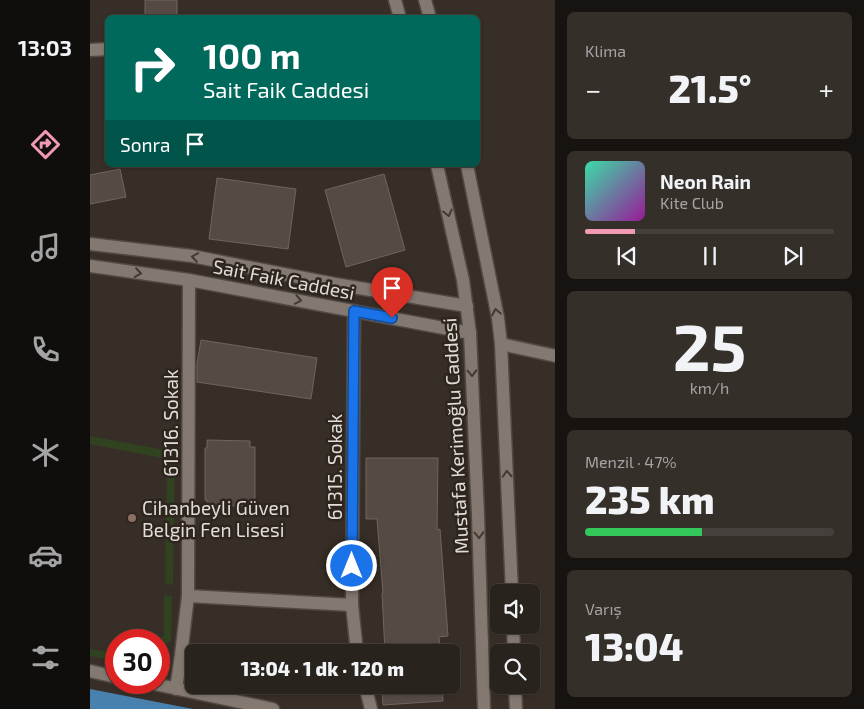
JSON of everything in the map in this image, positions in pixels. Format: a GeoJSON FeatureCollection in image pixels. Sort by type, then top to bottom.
{"type":"FeatureCollection","features":[{"type":"Feature","properties":{"kind":"street"},"geometry":{"type":"LineString","coordinates":[[395,0],[399,15]]}},
{"type":"Feature","properties":{"kind":"street"},"geometry":{"type":"LineString","coordinates":[[425,0],[429,15]]}},
{"type":"Feature","properties":{"kind":"street"},"geometry":{"type":"LineString","coordinates":[[90,50],[105,49]]}},
{"type":"Feature","properties":{"kind":"street","name":"Mustafa Kerimoğlu Caddesi"},"geometry":{"type":"LineString","coordinates":[[437,167],[463,280],[470,333],[484,709]]}},
{"type":"Feature","properties":{"kind":"street"},"geometry":{"type":"LineString","coordinates":[[467,167],[498,318],[501,344],[512,584]]}},
{"type":"Feature","properties":{"kind":"street","name":"Sait Faik Caddesi"},"geometry":{"type":"LineString","coordinates":[[90,244],[192,256],[334,284],[467,306]]}},
{"type":"Feature","properties":{"kind":"street","name":"Sait Faik Caddesi"},"geometry":{"type":"LineString","coordinates":[[90,266],[189,280],[470,333]]}},
{"type":"Feature","properties":{"kind":"street","name":"61316. Sokak"},"geometry":{"type":"LineString","coordinates":[[176,689],[188,596],[189,280]]}},
{"type":"Feature","properties":{"kind":"street","name":"61315. Sokak"},"geometry":{"type":"LineString","coordinates":[[354,311],[352,605],[356,644]]}},
{"type":"Feature","properties":{"kind":"street"},"geometry":{"type":"LineString","coordinates":[[501,344],[555,356]]}},
{"type":"Feature","properties":{"kind":"street"},"geometry":{"type":"LineString","coordinates":[[188,596],[352,605]]}},
{"type":"Feature","properties":{"kind":"street"},"geometry":{"type":"LineString","coordinates":[[90,671],[105,674]]}},
{"type":"Feature","properties":{"kind":"street"},"geometry":{"type":"LineString","coordinates":[[170,688],[272,709]]}},
{"type":"Feature","properties":{"kind":"street"},"geometry":{"type":"LineString","coordinates":[[367,694],[371,709]]}},
{"type":"Feature","properties":{"kind":"street"},"geometry":{"type":"LineString","coordinates":[[515,694],[516,709]]}},
{"type":"Feature","properties":{"kind":"green space"},"geometry":{"type":"Polygon","coordinates":[[[90,436],[175,452],[173,585],[165,584],[167,459],[90,444],[90,436]]]}},
{"type":"Feature","properties":{"kind":"green space"},"geometry":{"type":"Polygon","coordinates":[[[164,595],[172,596],[170,641],[170,629],[164,629],[164,595]]]}},
{"type":"Feature","properties":{"kind":"green space"},"geometry":{"type":"Polygon","coordinates":[[[90,649],[105,651],[105,658],[90,656],[90,649]]]}},
{"type":"Feature","properties":{"kind":"water"},"geometry":{"type":"Polygon","coordinates":[[[90,689],[105,692],[105,694],[116,694],[193,709],[90,709],[90,689]]]}},
{"type":"Feature","properties":{"kind":"building"},"geometry":{"type":"Polygon","coordinates":[[[145,0],[177,0],[177,15],[145,15],[145,0]]]}},
{"type":"Feature","properties":{"kind":"building"},"geometry":{"type":"Polygon","coordinates":[[[120,169],[126,197],[90,204],[90,175],[120,169]]]}},
{"type":"Feature","properties":{"kind":"building"},"geometry":{"type":"Polygon","coordinates":[[[384,174],[405,250],[346,267],[325,190],[384,174]]]}},
{"type":"Feature","properties":{"kind":"building"},"geometry":{"type":"Polygon","coordinates":[[[217,178],[296,189],[288,249],[209,239],[217,178]]]}},
{"type":"Feature","properties":{"kind":"building"},"geometry":{"type":"Polygon","coordinates":[[[201,340],[317,358],[311,399],[197,382],[197,364],[201,340]]]}},
{"type":"Feature","properties":{"kind":"building"},"geometry":{"type":"Polygon","coordinates":[[[207,440],[250,441],[250,447],[255,447],[255,501],[250,502],[250,506],[207,506],[207,500],[205,500],[205,448],[207,448],[207,440]]]}},
{"type":"Feature","properties":{"kind":"building"},"geometry":{"type":"Polygon","coordinates":[[[366,458],[438,458],[437,530],[440,529],[448,636],[439,637],[439,644],[385,644],[383,593],[377,519],[366,519],[366,458]]]}},
{"type":"Feature","properties":{"kind":"building"},"geometry":{"type":"Polygon","coordinates":[[[382,694],[443,694],[443,701],[383,705],[382,694]]]}},
{"type":"Feature","properties":{"kind":"place","name":"Cihanbeyli Güven Belgin Fen Lisesi"},"geometry":{"type":"Point","coordinates":[132,518]}},
{"type":"Feature","properties":{"kind":"route"},"geometry":{"type":"LineString","coordinates":[[352,566],[354,311],[392,318]]}}]}
